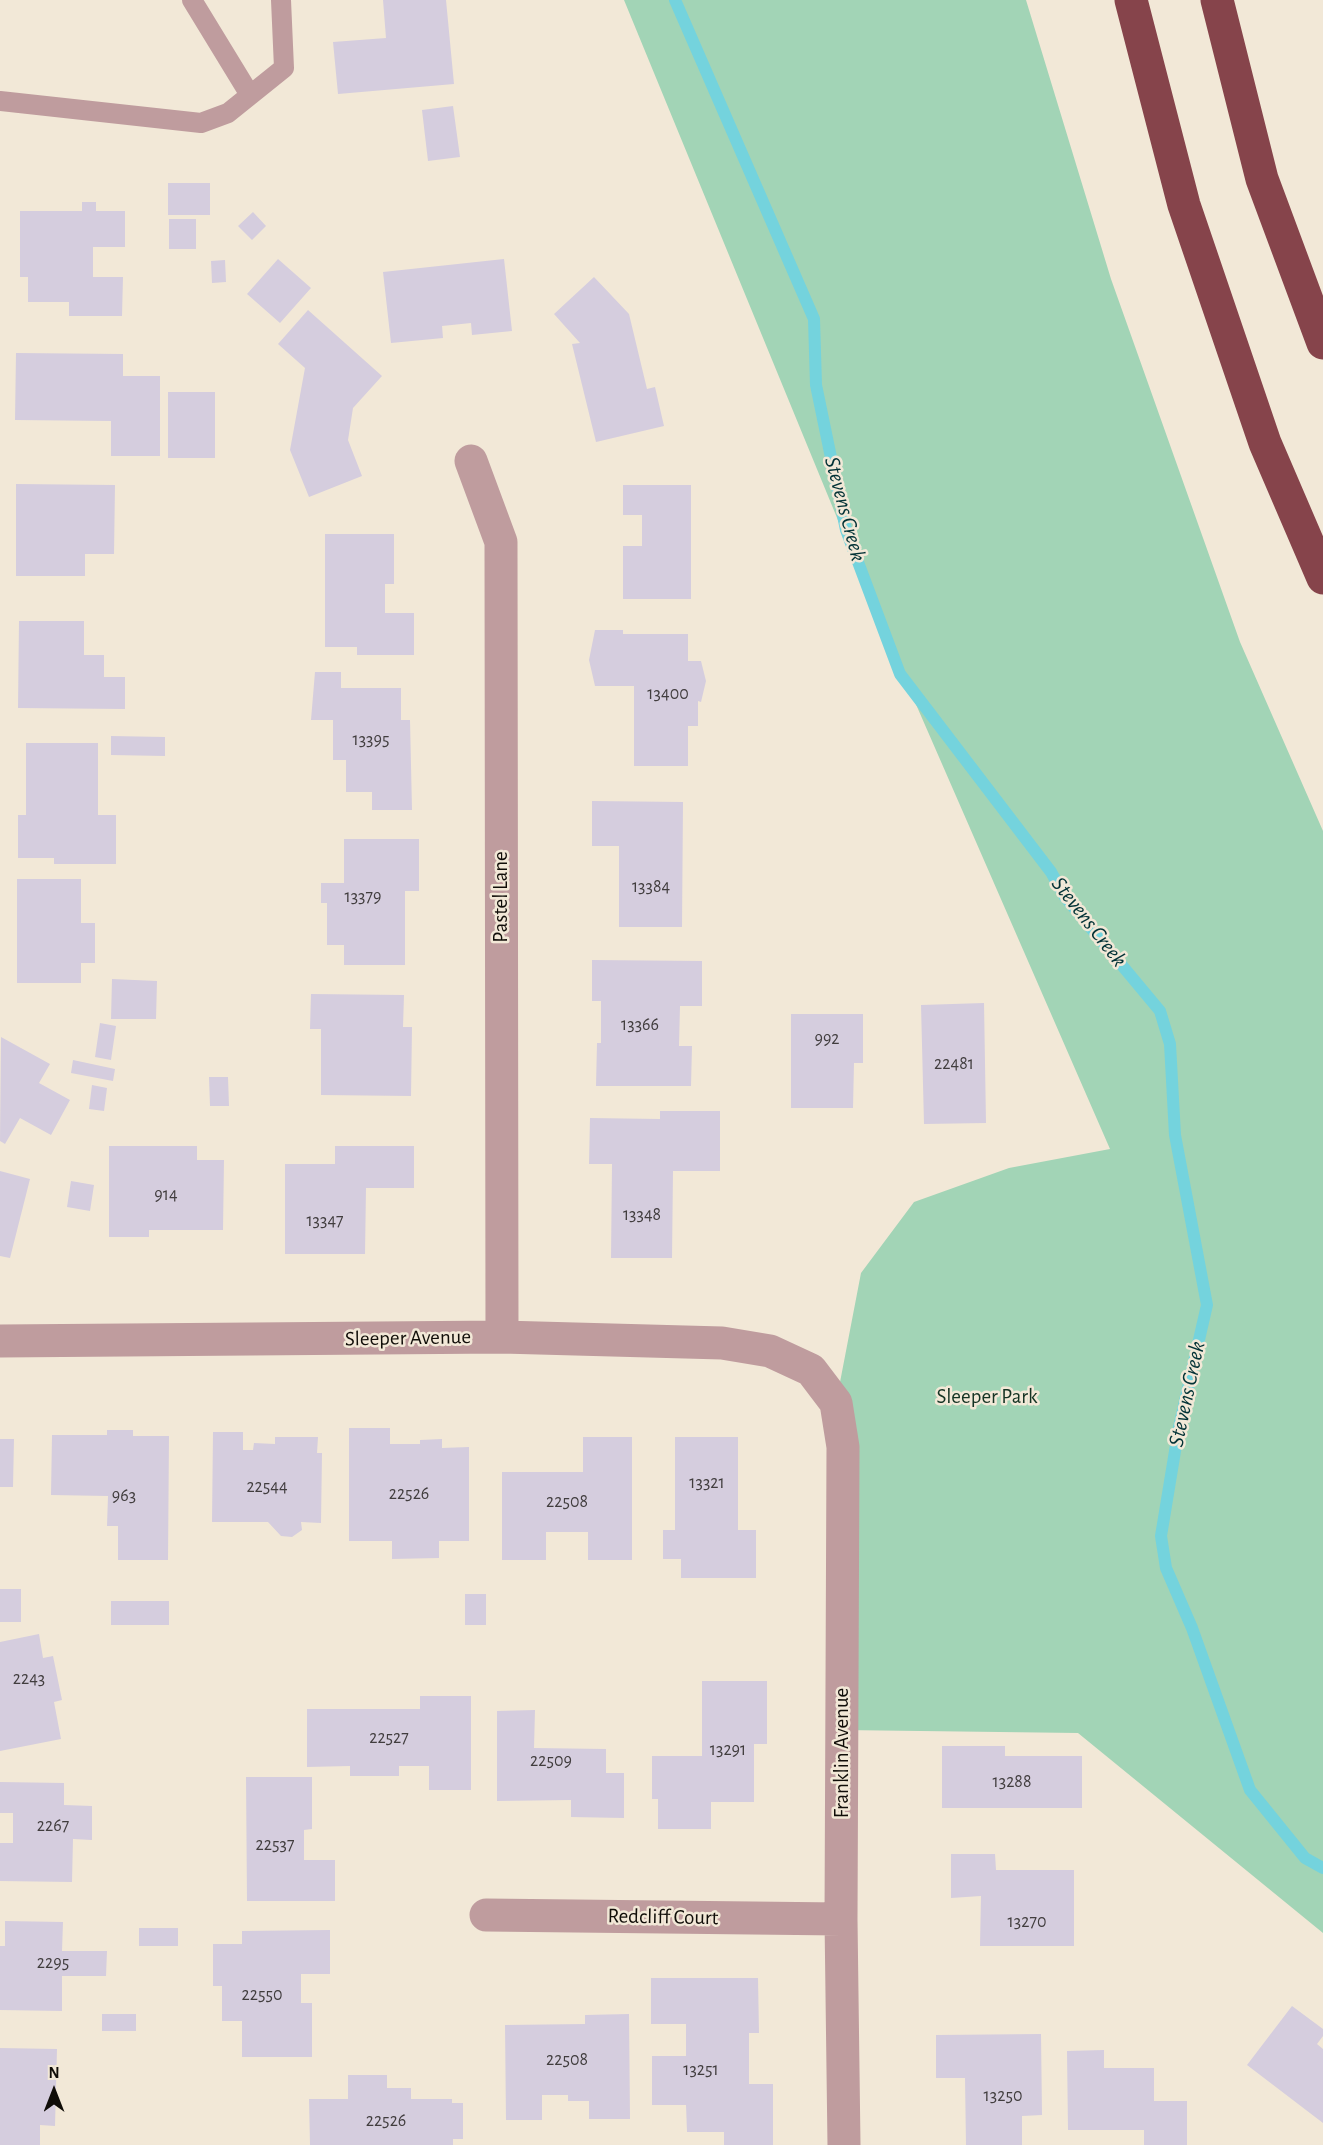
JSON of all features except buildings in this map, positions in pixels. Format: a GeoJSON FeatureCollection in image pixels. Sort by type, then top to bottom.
{"type":"FeatureCollection","features":[{"type":"Feature","properties":{"kind":"highway"},"geometry":{"type":"LineString","coordinates":[[1131,0],[1184,205],[1265,443],[1323,578]]}},
{"type":"Feature","properties":{"kind":"highway"},"geometry":{"type":"LineString","coordinates":[[1217,0],[1262,179],[1323,343]]}},
{"type":"Feature","properties":{"kind":"street","name":"Pastel Lane"},"geometry":{"type":"LineString","coordinates":[[471,461],[501,542],[502,1337]]}},
{"type":"Feature","properties":{"kind":"street","name":"Sleeper Avenue"},"geometry":{"type":"LineString","coordinates":[[0,1341],[502,1337],[722,1343],[770,1351],[811,1370]]}},
{"type":"Feature","properties":{"kind":"street","name":"Franklin Avenue"},"geometry":{"type":"LineString","coordinates":[[811,1370],[836,1403],[843,1447],[841,1919],[844,2145]]}},
{"type":"Feature","properties":{"kind":"street","name":"Redcliff Court"},"geometry":{"type":"LineString","coordinates":[[486,1915],[841,1919]]}},
{"type":"Feature","properties":{"kind":"lane"},"geometry":{"type":"LineString","coordinates":[[192,0],[250,95]]}},
{"type":"Feature","properties":{"kind":"lane"},"geometry":{"type":"LineString","coordinates":[[0,101],[201,123],[228,113],[284,68],[281,0]]}},
{"type":"Feature","properties":{"kind":"green space","name":"Sleeper Park"},"geometry":{"type":"Polygon","coordinates":[[[624,0],[1026,0],[1111,279],[1240,642],[1323,831],[1323,1933],[1078,1733],[842,1730],[836,1403],[861,1273],[914,1202],[1009,1168],[1110,1149],[877,615],[624,0]]]}},
{"type":"Feature","properties":{"kind":"waterway","name":"Stevens Creek"},"geometry":{"type":"LineString","coordinates":[[675,0],[814,319],[816,385],[846,530],[900,674],[1051,872],[1065,897],[1160,1011],[1170,1044],[1175,1135],[1207,1305],[1179,1427],[1161,1536],[1166,1568],[1192,1628],[1250,1790],[1305,1858],[1323,1868]]}}]}
